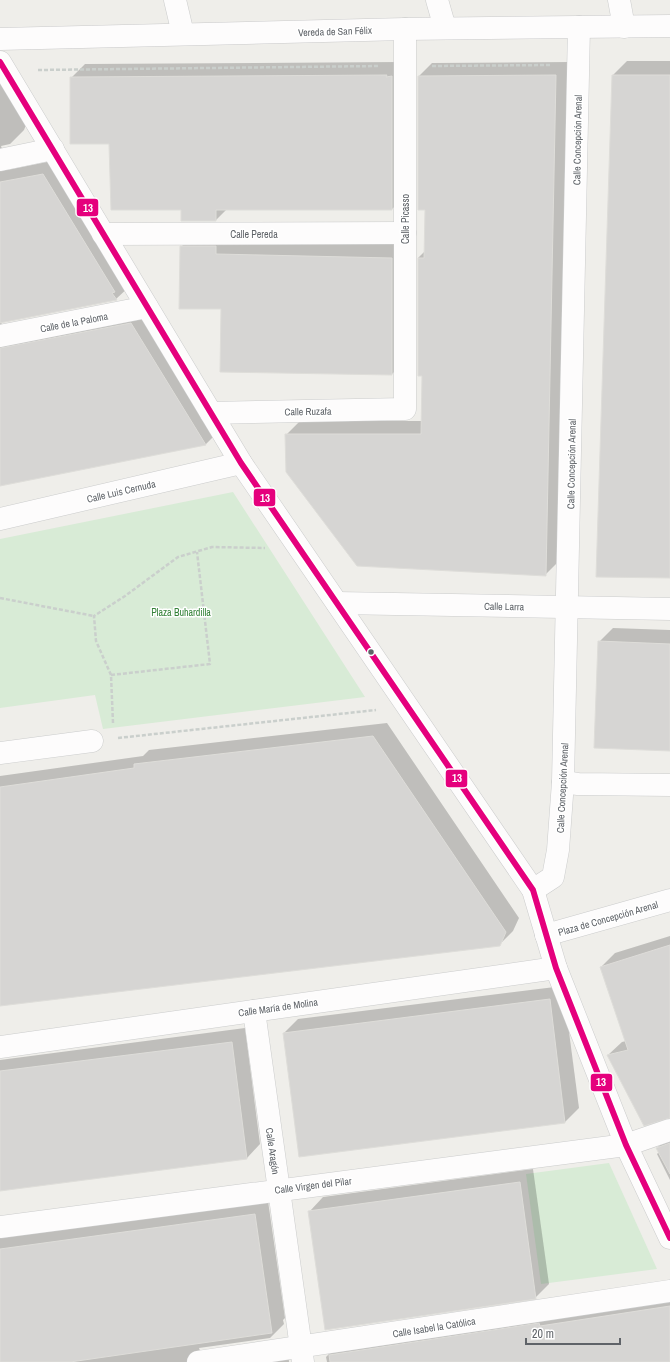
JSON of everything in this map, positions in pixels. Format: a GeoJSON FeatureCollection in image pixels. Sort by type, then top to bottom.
{"type":"FeatureCollection","features":[{"type":"Feature","properties":{"kind":"street"},"geometry":{"type":"LineString","coordinates":[[175,0],[183,34]]}},
{"type":"Feature","properties":{"kind":"street"},"geometry":{"type":"LineString","coordinates":[[437,0],[446,28]]}},
{"type":"Feature","properties":{"kind":"street"},"geometry":{"type":"LineString","coordinates":[[619,0],[624,27]]}},
{"type":"Feature","properties":{"kind":"street","name":"Vereda de San Félix"},"geometry":{"type":"LineString","coordinates":[[0,39],[446,28],[670,26]]}},
{"type":"Feature","properties":{"kind":"street","name":"Calle Concepción Arenal"},"geometry":{"type":"LineString","coordinates":[[533,890],[553,877],[558,850],[563,782],[568,607],[579,27]]}},
{"type":"Feature","properties":{"kind":"street","name":"Calle Picasso"},"geometry":{"type":"LineString","coordinates":[[405,29],[405,409]]}},
{"type":"Feature","properties":{"kind":"street"},"geometry":{"type":"LineString","coordinates":[[2,66],[241,463],[533,890],[556,968],[626,1145],[670,1238]]}},
{"type":"Feature","properties":{"kind":"street"},"geometry":{"type":"LineString","coordinates":[[0,160],[53,149]]}},
{"type":"Feature","properties":{"kind":"street","name":"Calle Pereda"},"geometry":{"type":"LineString","coordinates":[[103,234],[405,233]]}},
{"type":"Feature","properties":{"kind":"street","name":"Calle de la Paloma"},"geometry":{"type":"LineString","coordinates":[[0,336],[147,307]]}},
{"type":"Feature","properties":{"kind":"street","name":"Calle Ruzafa"},"geometry":{"type":"LineString","coordinates":[[211,413],[405,409]]}},
{"type":"Feature","properties":{"kind":"street","name":"Calle Luis Cernuda"},"geometry":{"type":"LineString","coordinates":[[0,519],[241,463]]}},
{"type":"Feature","properties":{"kind":"street","name":"Calle Larra"},"geometry":{"type":"LineString","coordinates":[[337,603],[670,609]]}},
{"type":"Feature","properties":{"kind":"street"},"geometry":{"type":"LineString","coordinates":[[0,752],[92,741]]}},
{"type":"Feature","properties":{"kind":"street"},"geometry":{"type":"LineString","coordinates":[[563,782],[578,784],[670,785]]}},
{"type":"Feature","properties":{"kind":"street","name":"Plaza de Concepción Arenal"},"geometry":{"type":"LineString","coordinates":[[546,935],[670,900]]}},
{"type":"Feature","properties":{"kind":"street","name":"Calle María de Molina"},"geometry":{"type":"LineString","coordinates":[[0,1047],[556,968]]}},
{"type":"Feature","properties":{"kind":"street","name":"Calle Aragón"},"geometry":{"type":"LineString","coordinates":[[254,1011],[302,1354]]}},
{"type":"Feature","properties":{"kind":"street","name":"Calle Virgen del Pilar"},"geometry":{"type":"LineString","coordinates":[[0,1227],[626,1145],[670,1130]]}},
{"type":"Feature","properties":{"kind":"street","name":"Calle Isabel la Católica"},"geometry":{"type":"LineString","coordinates":[[198,1362],[302,1354],[670,1291]]}},
{"type":"Feature","properties":{"kind":"path"},"geometry":{"type":"LineString","coordinates":[[2,66],[578,65]]}},
{"type":"Feature","properties":{"kind":"path"},"geometry":{"type":"LineString","coordinates":[[0,598],[94,616],[125,596],[178,557],[212,547],[299,548]]}},
{"type":"Feature","properties":{"kind":"path"},"geometry":{"type":"LineString","coordinates":[[111,675],[210,664],[197,552]]}},
{"type":"Feature","properties":{"kind":"path"},"geometry":{"type":"LineString","coordinates":[[94,616],[96,641],[111,675],[114,730]]}},
{"type":"Feature","properties":{"kind":"path"},"geometry":{"type":"LineString","coordinates":[[114,738],[408,707]]}},
{"type":"Feature","properties":{"kind":"green space","name":"Plaza Buhardilla"},"geometry":{"type":"Polygon","coordinates":[[[233,492],[365,697],[103,729],[95,695],[0,708],[0,539],[233,492]]]}},
{"type":"Feature","properties":{"kind":"green space"},"geometry":{"type":"Polygon","coordinates":[[[609,1163],[657,1269],[541,1284],[526,1174],[609,1163]]]}},
{"type":"Feature","properties":{"kind":"building"},"geometry":{"type":"Polygon","coordinates":[[[387,75],[386,77],[392,76],[392,210],[216,210],[216,221],[181,221],[181,210],[111,210],[109,144],[70,144],[70,77],[387,75]]]}},
{"type":"Feature","properties":{"kind":"building"},"geometry":{"type":"Polygon","coordinates":[[[556,75],[546,576],[357,566],[286,472],[285,434],[421,434],[422,376],[418,376],[418,258],[424,258],[425,210],[418,210],[418,76],[556,75]]]}},
{"type":"Feature","properties":{"kind":"building"},"geometry":{"type":"Polygon","coordinates":[[[612,75],[670,75],[670,578],[596,577],[612,75]]]}},
{"type":"Feature","properties":{"kind":"building"},"geometry":{"type":"Polygon","coordinates":[[[43,174],[115,292],[112,293],[117,300],[0,323],[0,182],[43,174]]]}},
{"type":"Feature","properties":{"kind":"building"},"geometry":{"type":"Polygon","coordinates":[[[180,246],[216,246],[216,254],[392,258],[392,375],[220,372],[221,309],[179,309],[180,246]]]}},
{"type":"Feature","properties":{"kind":"building"},"geometry":{"type":"Polygon","coordinates":[[[131,323],[206,445],[0,486],[0,348],[131,323]]]}},
{"type":"Feature","properties":{"kind":"building"},"geometry":{"type":"Polygon","coordinates":[[[598,641],[670,644],[670,751],[594,748],[598,641]]]}},
{"type":"Feature","properties":{"kind":"building"},"geometry":{"type":"Polygon","coordinates":[[[373,736],[506,932],[500,946],[0,1006],[0,787],[134,768],[134,764],[373,736]]]}},
{"type":"Feature","properties":{"kind":"building"},"geometry":{"type":"Polygon","coordinates":[[[670,945],[670,1118],[644,1126],[607,1055],[628,1050],[600,967],[670,945]]]}},
{"type":"Feature","properties":{"kind":"building"},"geometry":{"type":"Polygon","coordinates":[[[550,999],[565,1123],[299,1157],[283,1033],[550,999]]]}},
{"type":"Feature","properties":{"kind":"building"},"geometry":{"type":"Polygon","coordinates":[[[232,1042],[247,1159],[0,1191],[0,1071],[232,1042]]]}},
{"type":"Feature","properties":{"kind":"building"},"geometry":{"type":"Polygon","coordinates":[[[670,1143],[670,1174],[656,1148],[670,1143]]]}},
{"type":"Feature","properties":{"kind":"building"},"geometry":{"type":"Polygon","coordinates":[[[520,1182],[536,1299],[325,1330],[308,1211],[520,1182]]]}},
{"type":"Feature","properties":{"kind":"building"},"geometry":{"type":"Polygon","coordinates":[[[255,1214],[272,1333],[70,1362],[0,1362],[0,1249],[255,1214]]]}},
{"type":"Feature","properties":{"kind":"building"},"geometry":{"type":"Polygon","coordinates":[[[670,1306],[670,1362],[330,1362],[329,1355],[539,1323],[540,1326],[670,1306]]]}},
{"type":"Feature","properties":{"kind":"transit line","name":"13"},"geometry":{"type":"LineString","coordinates":[[0,62],[241,463],[533,890],[556,968],[626,1145],[670,1238]]}}]}
